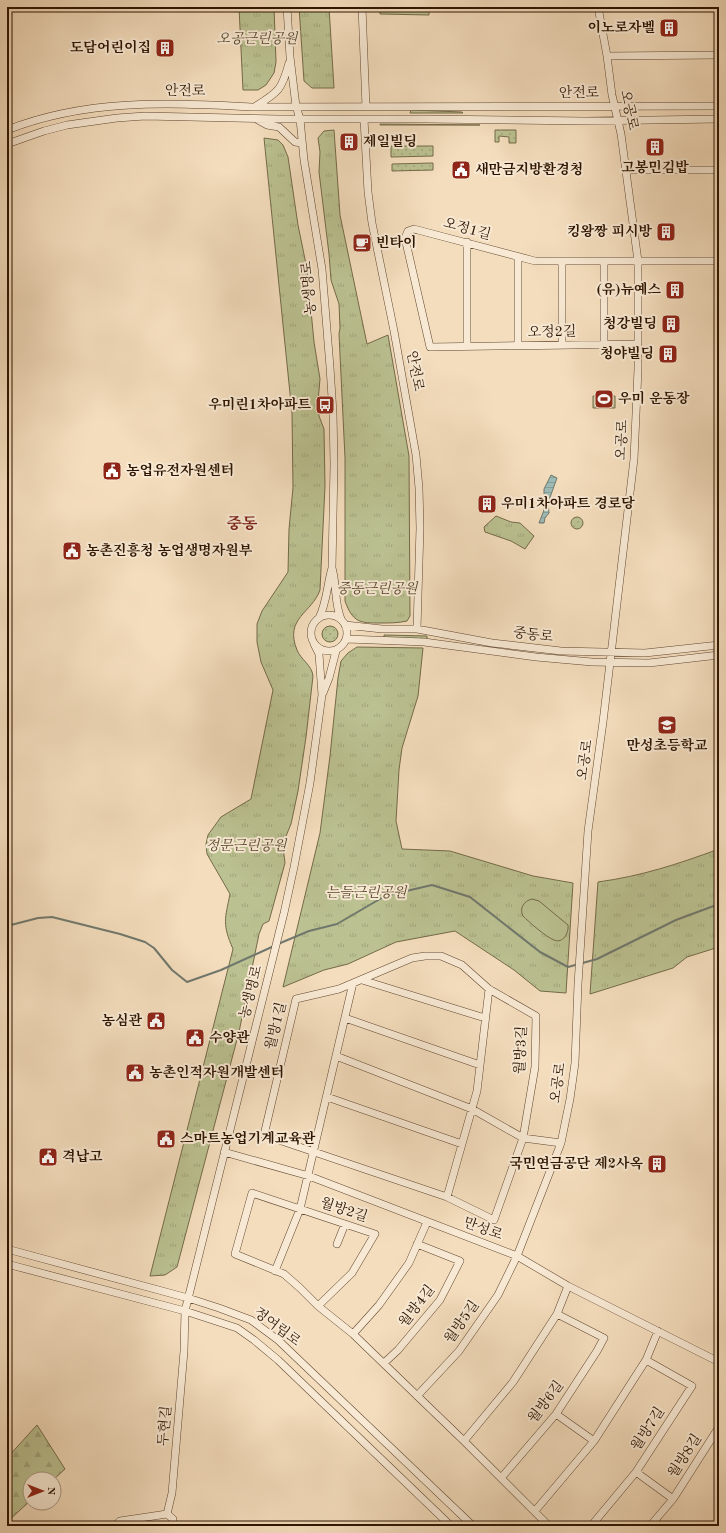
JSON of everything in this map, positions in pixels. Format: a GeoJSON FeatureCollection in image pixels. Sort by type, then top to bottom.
{"type":"FeatureCollection","features":[{"type":"Feature","properties":{"kind":"street","name":"농생명로"},"geometry":{"type":"LineString","coordinates":[[287,7],[290,57],[296,106],[300,119],[304,160],[322,269],[330,367],[334,464],[332,568]]}},
{"type":"Feature","properties":{"kind":"street"},"geometry":{"type":"LineString","coordinates":[[362,7],[366,106]]}},
{"type":"Feature","properties":{"kind":"street","name":"오공로"},"geometry":{"type":"LineString","coordinates":[[517,1256],[561,1143],[570,1099],[575,1063],[578,984],[588,832],[634,459],[638,369],[638,261],[619,119],[614,106],[598,7]]}},
{"type":"Feature","properties":{"kind":"street"},"geometry":{"type":"LineString","coordinates":[[607,56],[719,55]]}},
{"type":"Feature","properties":{"kind":"street"},"geometry":{"type":"LineString","coordinates":[[255,107],[279,90],[284,82],[290,57]]}},
{"type":"Feature","properties":{"kind":"street","name":"안전로"},"geometry":{"type":"LineString","coordinates":[[7,130],[45,117],[89,108],[120,104],[190,104],[255,107],[719,106]]}},
{"type":"Feature","properties":{"kind":"street","name":"안전로"},"geometry":{"type":"LineString","coordinates":[[7,144],[44,131],[67,125],[144,116],[256,119],[585,121],[619,119],[719,119]]}},
{"type":"Feature","properties":{"kind":"street"},"geometry":{"type":"LineString","coordinates":[[256,119],[267,125],[279,127],[295,142],[302,143]]}},
{"type":"Feature","properties":{"kind":"street","name":"안전로"},"geometry":{"type":"LineString","coordinates":[[364,119],[368,192],[372,223],[393,324],[416,455],[420,528],[417,629]]}},
{"type":"Feature","properties":{"kind":"street"},"geometry":{"type":"LineString","coordinates":[[627,170],[719,170]]}},
{"type":"Feature","properties":{"kind":"street","name":"오정1길"},"geometry":{"type":"LineString","coordinates":[[430,346],[405,238],[408,231],[414,229],[467,242],[518,257],[535,260],[638,261]]}},
{"type":"Feature","properties":{"kind":"street"},"geometry":{"type":"LineString","coordinates":[[467,242],[467,345]]}},
{"type":"Feature","properties":{"kind":"street"},"geometry":{"type":"LineString","coordinates":[[518,257],[518,346]]}},
{"type":"Feature","properties":{"kind":"street"},"geometry":{"type":"LineString","coordinates":[[562,261],[562,345]]}},
{"type":"Feature","properties":{"kind":"street"},"geometry":{"type":"LineString","coordinates":[[604,261],[604,345]]}},
{"type":"Feature","properties":{"kind":"street"},"geometry":{"type":"LineString","coordinates":[[638,261],[719,261]]}},
{"type":"Feature","properties":{"kind":"street","name":"오정2길"},"geometry":{"type":"LineString","coordinates":[[430,346],[638,344]]}},
{"type":"Feature","properties":{"kind":"street"},"geometry":{"type":"LineString","coordinates":[[322,695],[319,654],[311,639],[311,633],[312,627],[324,608],[328,593],[328,580],[332,568]]}},
{"type":"Feature","properties":{"kind":"street"},"geometry":{"type":"LineString","coordinates":[[322,695],[329,678],[336,651],[347,639],[347,630],[336,602],[335,580],[332,568]]}},
{"type":"Feature","properties":{"kind":"street"},"geometry":{"type":"LineString","coordinates":[[319,618],[325,615],[335,616],[343,622]]}},
{"type":"Feature","properties":{"kind":"street","name":"중동로"},"geometry":{"type":"LineString","coordinates":[[343,622],[382,629],[417,629],[520,646],[561,651],[646,653],[719,645]]}},
{"type":"Feature","properties":{"kind":"street","name":"중동로"},"geometry":{"type":"LineString","coordinates":[[347,639],[424,642],[542,658],[610,663],[649,663],[719,655]]}},
{"type":"Feature","properties":{"kind":"street"},"geometry":{"type":"LineString","coordinates":[[314,644],[324,651],[336,651]]}},
{"type":"Feature","properties":{"kind":"street","name":"농생명로"},"geometry":{"type":"LineString","coordinates":[[183,1340],[188,1298],[272,965],[294,867],[310,783],[322,695]]}},
{"type":"Feature","properties":{"kind":"street","name":"월방1길"},"geometry":{"type":"LineString","coordinates":[[384,1176],[264,1135],[296,999],[339,989],[412,958],[442,956]]}},
{"type":"Feature","properties":{"kind":"street","name":"월방3길"},"geometry":{"type":"LineString","coordinates":[[384,1176],[446,1197],[494,1220],[523,1138],[536,1067],[536,1016],[490,989],[462,965],[442,956]]}},
{"type":"Feature","properties":{"kind":"street"},"geometry":{"type":"LineString","coordinates":[[362,980],[485,1018]]}},
{"type":"Feature","properties":{"kind":"street"},"geometry":{"type":"LineString","coordinates":[[309,1176],[353,983]]}},
{"type":"Feature","properties":{"kind":"street"},"geometry":{"type":"LineString","coordinates":[[446,1197],[477,1091],[485,1018],[490,989]]}},
{"type":"Feature","properties":{"kind":"street"},"geometry":{"type":"LineString","coordinates":[[345,1018],[480,1065]]}},
{"type":"Feature","properties":{"kind":"street"},"geometry":{"type":"LineString","coordinates":[[336,1056],[472,1109],[523,1138],[561,1143]]}},
{"type":"Feature","properties":{"kind":"street"},"geometry":{"type":"LineString","coordinates":[[327,1097],[462,1144]]}},
{"type":"Feature","properties":{"kind":"street","name":"만성로"},"geometry":{"type":"LineString","coordinates":[[224,1152],[309,1176],[517,1256],[568,1286],[719,1362]]}},
{"type":"Feature","properties":{"kind":"street","name":"월방2길"},"geometry":{"type":"LineString","coordinates":[[275,1271],[300,1209],[309,1176]]}},
{"type":"Feature","properties":{"kind":"street","name":"월방2길"},"geometry":{"type":"LineString","coordinates":[[252,1193],[345,1224],[375,1234],[352,1273],[318,1306],[284,1274],[236,1254],[252,1193]]}},
{"type":"Feature","properties":{"kind":"street"},"geometry":{"type":"LineString","coordinates":[[353,1334],[379,1305],[409,1263],[427,1222]]}},
{"type":"Feature","properties":{"kind":"street"},"geometry":{"type":"LineString","coordinates":[[337,1244],[345,1224]]}},
{"type":"Feature","properties":{"kind":"street","name":"월방4길"},"geometry":{"type":"LineString","coordinates":[[384,1364],[398,1350],[440,1300],[460,1262],[417,1244]]}},
{"type":"Feature","properties":{"kind":"street","name":"정여립로"},"geometry":{"type":"LineString","coordinates":[[7,1249],[188,1298],[250,1320],[278,1340],[472,1526]]}},
{"type":"Feature","properties":{"kind":"street","name":"월방5길"},"geometry":{"type":"LineString","coordinates":[[417,1396],[459,1351],[498,1295],[517,1256]]}},
{"type":"Feature","properties":{"kind":"street","name":"정여립로"},"geometry":{"type":"LineString","coordinates":[[7,1264],[186,1311],[237,1328],[254,1340],[283,1365],[451,1526]]}},
{"type":"Feature","properties":{"kind":"street"},"geometry":{"type":"LineString","coordinates":[[464,1441],[513,1382],[557,1314],[568,1286]]}},
{"type":"Feature","properties":{"kind":"street"},"geometry":{"type":"LineString","coordinates":[[318,1306],[353,1334],[464,1441],[549,1526]]}},
{"type":"Feature","properties":{"kind":"street","name":"월방6길"},"geometry":{"type":"LineString","coordinates":[[501,1478],[556,1414],[598,1351],[604,1338],[557,1314]]}},
{"type":"Feature","properties":{"kind":"street"},"geometry":{"type":"LineString","coordinates":[[535,1511],[594,1441],[646,1360],[658,1331]]}},
{"type":"Feature","properties":{"kind":"street","name":"두현길"},"geometry":{"type":"LineString","coordinates":[[167,1514],[172,1493],[184,1352],[183,1340]]}},
{"type":"Feature","properties":{"kind":"street","name":"월방7길"},"geometry":{"type":"LineString","coordinates":[[591,1526],[636,1472],[692,1386],[646,1360]]}},
{"type":"Feature","properties":{"kind":"street"},"geometry":{"type":"LineString","coordinates":[[556,1414],[594,1441]]}},
{"type":"Feature","properties":{"kind":"street","name":"월방8길"},"geometry":{"type":"LineString","coordinates":[[650,1526],[673,1499],[719,1427]]}},
{"type":"Feature","properties":{"kind":"street","name":"월방8길"},"geometry":{"type":"LineString","coordinates":[[636,1472],[673,1499]]}},
{"type":"Feature","properties":{"kind":"street"},"geometry":{"type":"LineString","coordinates":[[114,1526],[120,1521],[167,1514],[173,1520],[173,1526]]}},
{"type":"Feature","properties":{"kind":"street"},"geometry":{"type":"LineString","coordinates":[[716,1526],[719,1522]]}},
{"type":"Feature","properties":{"kind":"green space","name":"오공근린공원"},"geometry":{"type":"Polygon","coordinates":[[[239,7],[274,7],[276,62],[274,73],[266,85],[258,90],[243,90],[239,7]]]}},
{"type":"Feature","properties":{"kind":"green space"},"geometry":{"type":"Polygon","coordinates":[[[299,7],[329,7],[334,88],[312,88],[304,81],[299,7]]]}},
{"type":"Feature","properties":{"kind":"green space"},"geometry":{"type":"Polygon","coordinates":[[[380,7],[429,7],[429,15],[380,14],[380,7]]]}},
{"type":"Feature","properties":{"kind":"green space"},"geometry":{"type":"Polygon","coordinates":[[[411,110],[462,112],[463,113],[410,113],[411,110]]]}},
{"type":"Feature","properties":{"kind":"green space"},"geometry":{"type":"Polygon","coordinates":[[[380,124],[480,125],[380,125],[380,124]]]}},
{"type":"Feature","properties":{"kind":"green space","name":"중동근린공원"},"geometry":{"type":"Polygon","coordinates":[[[334,130],[340,215],[367,344],[388,335],[409,456],[410,616],[407,621],[400,622],[362,622],[354,618],[345,601],[345,458],[339,304],[331,280],[319,172],[320,152],[318,138],[324,131],[334,130]]]}},
{"type":"Feature","properties":{"kind":"green space"},"geometry":{"type":"Polygon","coordinates":[[[495,130],[516,130],[516,143],[509,143],[509,137],[499,136],[499,142],[495,142],[495,130]]]}},
{"type":"Feature","properties":{"kind":"green space","name":"정문근린공원"},"geometry":{"type":"Polygon","coordinates":[[[264,138],[278,140],[283,145],[288,157],[298,225],[307,269],[314,342],[320,379],[318,402],[319,416],[324,429],[325,486],[320,590],[311,605],[296,623],[294,630],[294,639],[297,650],[311,669],[313,676],[298,791],[291,824],[283,847],[285,863],[269,921],[263,924],[259,934],[239,1032],[177,1267],[165,1275],[150,1276],[233,949],[226,927],[230,894],[207,854],[206,844],[208,835],[221,817],[251,799],[273,690],[261,662],[257,642],[257,624],[262,611],[288,572],[289,529],[293,488],[292,413],[264,138]]]}},
{"type":"Feature","properties":{"kind":"green space"},"geometry":{"type":"Polygon","coordinates":[[[391,146],[433,146],[433,156],[391,157],[391,146]]]}},
{"type":"Feature","properties":{"kind":"green space"},"geometry":{"type":"Polygon","coordinates":[[[433,163],[433,170],[392,171],[392,164],[433,163]]]}},
{"type":"Feature","properties":{"kind":"green space","name":"우미 운동장"},"geometry":{"type":"Polygon","coordinates":[[[593,396],[615,396],[615,408],[593,408],[593,396]]]}},
{"type":"Feature","properties":{"kind":"green space"},"geometry":{"type":"Polygon","coordinates":[[[496,516],[511,522],[520,523],[534,536],[525,549],[511,541],[485,532],[484,527],[496,516]]]}},
{"type":"Feature","properties":{"kind":"green space"},"geometry":{"type":"Polygon","coordinates":[[[575,517],[579,517],[583,523],[579,529],[575,529],[571,525],[571,521],[575,517]]]}},
{"type":"Feature","properties":{"kind":"green space"},"geometry":{"type":"Polygon","coordinates":[[[327,626],[333,626],[338,631],[336,640],[333,642],[327,642],[322,637],[322,631],[327,626]]]}},
{"type":"Feature","properties":{"kind":"green space"},"geometry":{"type":"Polygon","coordinates":[[[384,635],[427,636],[427,639],[384,638],[384,635]]]}},
{"type":"Feature","properties":{"kind":"green space","name":"는들근린공원"},"geometry":{"type":"Polygon","coordinates":[[[357,647],[423,648],[418,696],[402,748],[399,770],[396,821],[402,849],[450,851],[533,876],[573,883],[566,993],[540,991],[514,970],[455,931],[396,942],[348,964],[324,970],[283,987],[320,833],[341,661],[348,653],[357,647]]]}},
{"type":"Feature","properties":{"kind":"green space"},"geometry":{"type":"Polygon","coordinates":[[[719,849],[719,947],[687,957],[673,968],[590,994],[598,882],[660,869],[719,849]]]}},
{"type":"Feature","properties":{"kind":"green space"},"geometry":{"type":"Polygon","coordinates":[[[532,899],[539,901],[568,925],[565,937],[563,939],[557,941],[554,940],[523,916],[523,905],[532,899]]]}},
{"type":"Feature","properties":{"kind":"green space"},"geometry":{"type":"Polygon","coordinates":[[[37,1425],[65,1469],[62,1472],[22,1471],[22,1508],[7,1522],[7,1458],[37,1425]]]}},
{"type":"Feature","properties":{"kind":"water"},"geometry":{"type":"Polygon","coordinates":[[[551,475],[557,478],[548,503],[549,513],[545,518],[544,523],[539,523],[544,510],[544,489],[551,475]]]}},
{"type":"Feature","properties":{"kind":"waterway"},"geometry":{"type":"LineString","coordinates":[[278,944],[309,931],[337,924],[385,896],[432,885],[470,897],[540,952],[568,967],[597,959],[676,920],[719,904]]}},
{"type":"Feature","properties":{"kind":"waterway"},"geometry":{"type":"LineString","coordinates":[[7,926],[38,918],[52,917],[120,934],[145,942],[154,948],[172,970],[187,982],[221,970],[274,946]]}},
{"type":"Feature","properties":{"kind":"place","name":"이노로자벨"},"geometry":{"type":"Point","coordinates":[669,28]}},
{"type":"Feature","properties":{"kind":"place","name":"도담어린이집"},"geometry":{"type":"Point","coordinates":[165,48]}},
{"type":"Feature","properties":{"kind":"place","name":"제일빌딩"},"geometry":{"type":"Point","coordinates":[349,142]}},
{"type":"Feature","properties":{"kind":"place","name":"고봉민김밥"},"geometry":{"type":"Point","coordinates":[655,147]}},
{"type":"Feature","properties":{"kind":"place","name":"새만금지방환경청"},"geometry":{"type":"Point","coordinates":[461,170]}},
{"type":"Feature","properties":{"kind":"place","name":"킹왕짱 피시방"},"geometry":{"type":"Point","coordinates":[666,232]}},
{"type":"Feature","properties":{"kind":"place","name":"빈타이"},"geometry":{"type":"Point","coordinates":[362,243]}},
{"type":"Feature","properties":{"kind":"place","name":"(유)뉴예스"},"geometry":{"type":"Point","coordinates":[675,290]}},
{"type":"Feature","properties":{"kind":"place","name":"청강빌딩"},"geometry":{"type":"Point","coordinates":[671,324]}},
{"type":"Feature","properties":{"kind":"place","name":"청야빌딩"},"geometry":{"type":"Point","coordinates":[668,354]}},
{"type":"Feature","properties":{"kind":"place","name":"우미 운동장"},"geometry":{"type":"Point","coordinates":[604,399]}},
{"type":"Feature","properties":{"kind":"place","name":"우미린1차아파트"},"geometry":{"type":"Point","coordinates":[325,405]}},
{"type":"Feature","properties":{"kind":"place","name":"농업유전자원센터"},"geometry":{"type":"Point","coordinates":[112,471]}},
{"type":"Feature","properties":{"kind":"place","name":"우미1차아파트 경로당"},"geometry":{"type":"Point","coordinates":[487,504]}},
{"type":"Feature","properties":{"kind":"place","name":"농촌진흥청 농업생명자원부"},"geometry":{"type":"Point","coordinates":[72,551]}},
{"type":"Feature","properties":{"kind":"place","name":"만성초등학교"},"geometry":{"type":"Point","coordinates":[667,725]}},
{"type":"Feature","properties":{"kind":"place","name":"농심관"},"geometry":{"type":"Point","coordinates":[156,1021]}},
{"type":"Feature","properties":{"kind":"place","name":"수양관"},"geometry":{"type":"Point","coordinates":[195,1038]}},
{"type":"Feature","properties":{"kind":"place","name":"농촌인적자원개발센터"},"geometry":{"type":"Point","coordinates":[135,1073]}},
{"type":"Feature","properties":{"kind":"place","name":"스마트농업기계교육관"},"geometry":{"type":"Point","coordinates":[166,1139]}},
{"type":"Feature","properties":{"kind":"place","name":"격납고"},"geometry":{"type":"Point","coordinates":[48,1157]}},
{"type":"Feature","properties":{"kind":"place","name":"국민연금공단 제2사옥"},"geometry":{"type":"Point","coordinates":[657,1164]}},
{"type":"Feature","properties":{"kind":"district","name":"중동"},"geometry":{"type":"Point","coordinates":[242,525]}}]}
